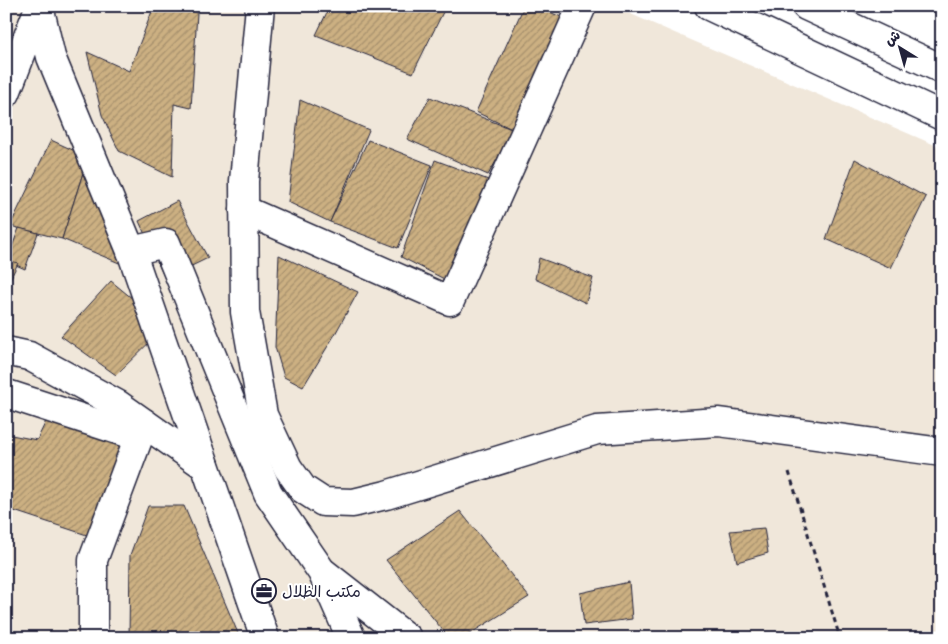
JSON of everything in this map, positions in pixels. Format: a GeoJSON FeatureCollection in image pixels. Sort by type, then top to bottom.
{"type":"FeatureCollection","features":[{"type":"Feature","properties":{"kind":"street"},"geometry":{"type":"LineString","coordinates":[[260,6],[244,181],[246,312],[263,415],[288,468],[304,489],[323,502],[353,503],[386,495],[597,430],[719,422],[942,452]]}},
{"type":"Feature","properties":{"kind":"street"},"geometry":{"type":"LineString","coordinates":[[244,210],[450,301],[582,6]]}},
{"type":"Feature","properties":{"kind":"street"},"geometry":{"type":"LineString","coordinates":[[709,6],[942,116]]}},
{"type":"Feature","properties":{"kind":"street"},"geometry":{"type":"LineString","coordinates":[[806,6],[942,69]]}},
{"type":"Feature","properties":{"kind":"street"},"geometry":{"type":"LineString","coordinates":[[6,93],[39,7]]}},
{"type":"Feature","properties":{"kind":"street"},"geometry":{"type":"LineString","coordinates":[[39,7],[51,57],[131,251],[264,638]]}},
{"type":"Feature","properties":{"kind":"street"},"geometry":{"type":"LineString","coordinates":[[131,251],[166,243],[268,494],[322,572],[352,638]]}},
{"type":"Feature","properties":{"kind":"street"},"geometry":{"type":"LineString","coordinates":[[6,351],[29,356],[117,404],[142,430]]}},
{"type":"Feature","properties":{"kind":"street"},"geometry":{"type":"LineString","coordinates":[[6,394],[142,430],[205,466]]}},
{"type":"Feature","properties":{"kind":"street"},"geometry":{"type":"LineString","coordinates":[[92,638],[93,560],[142,430]]}},
{"type":"Feature","properties":{"kind":"street"},"geometry":{"type":"LineString","coordinates":[[322,572],[407,638]]}},
{"type":"Feature","properties":{"kind":"path"},"geometry":{"type":"LineString","coordinates":[[789,472],[840,638]]}},
{"type":"Feature","properties":{"kind":"shaded area"},"geometry":{"type":"Polygon","coordinates":[[[6,6],[612,6],[942,148],[942,638],[6,638],[6,6]]]}},
{"type":"Feature","properties":{"kind":"building"},"geometry":{"type":"Polygon","coordinates":[[[154,6],[180,6],[197,13],[191,108],[174,104],[172,177],[119,151],[102,115],[87,52],[129,71],[154,6]]]}},
{"type":"Feature","properties":{"kind":"building"},"geometry":{"type":"Polygon","coordinates":[[[330,6],[446,6],[413,73],[316,35],[330,6]]]}},
{"type":"Feature","properties":{"kind":"building"},"geometry":{"type":"Polygon","coordinates":[[[524,6],[536,6],[584,27],[514,130],[476,112],[524,6]]]}},
{"type":"Feature","properties":{"kind":"building"},"geometry":{"type":"Polygon","coordinates":[[[430,97],[514,130],[488,175],[407,139],[430,97]]]}},
{"type":"Feature","properties":{"kind":"building"},"geometry":{"type":"Polygon","coordinates":[[[300,100],[369,130],[330,222],[288,202],[300,100]]]}},
{"type":"Feature","properties":{"kind":"building"},"geometry":{"type":"Polygon","coordinates":[[[51,140],[88,157],[62,239],[10,226],[51,140]]]}},
{"type":"Feature","properties":{"kind":"building"},"geometry":{"type":"Polygon","coordinates":[[[368,140],[432,165],[398,248],[330,222],[368,140]]]}},
{"type":"Feature","properties":{"kind":"building"},"geometry":{"type":"Polygon","coordinates":[[[88,157],[124,265],[62,239],[88,157]]]}},
{"type":"Feature","properties":{"kind":"building"},"geometry":{"type":"Polygon","coordinates":[[[855,159],[926,197],[891,268],[826,239],[855,159]]]}},
{"type":"Feature","properties":{"kind":"building"},"geometry":{"type":"Polygon","coordinates":[[[435,160],[499,184],[452,283],[401,257],[435,160]]]}},
{"type":"Feature","properties":{"kind":"building"},"geometry":{"type":"Polygon","coordinates":[[[177,201],[208,258],[165,279],[139,221],[177,201]]]}},
{"type":"Feature","properties":{"kind":"building"},"geometry":{"type":"Polygon","coordinates":[[[6,225],[10,226],[7,261],[6,261],[6,225]]]}},
{"type":"Feature","properties":{"kind":"building"},"geometry":{"type":"Polygon","coordinates":[[[19,228],[38,233],[25,269],[7,261],[19,228]]]}},
{"type":"Feature","properties":{"kind":"building"},"geometry":{"type":"Polygon","coordinates":[[[279,255],[358,292],[303,387],[284,377],[275,347],[279,255]]]}},
{"type":"Feature","properties":{"kind":"building"},"geometry":{"type":"Polygon","coordinates":[[[539,258],[593,278],[586,303],[535,279],[539,258]]]}},
{"type":"Feature","properties":{"kind":"building"},"geometry":{"type":"Polygon","coordinates":[[[6,260],[18,263],[6,288],[6,260]]]}},
{"type":"Feature","properties":{"kind":"building"},"geometry":{"type":"Polygon","coordinates":[[[111,281],[166,326],[116,375],[61,336],[111,281]]]}},
{"type":"Feature","properties":{"kind":"building"},"geometry":{"type":"Polygon","coordinates":[[[50,413],[131,435],[105,541],[11,510],[10,484],[6,482],[6,434],[37,440],[50,413]]]}},
{"type":"Feature","properties":{"kind":"building"},"geometry":{"type":"Polygon","coordinates":[[[941,483],[942,523],[939,523],[941,483]]]}},
{"type":"Feature","properties":{"kind":"building"},"geometry":{"type":"Polygon","coordinates":[[[148,506],[184,506],[240,638],[129,638],[130,555],[148,506]]]}},
{"type":"Feature","properties":{"kind":"building"},"geometry":{"type":"Polygon","coordinates":[[[460,511],[529,597],[463,638],[449,638],[386,560],[460,511]]]}},
{"type":"Feature","properties":{"kind":"building"},"geometry":{"type":"Polygon","coordinates":[[[764,528],[768,553],[737,562],[730,531],[764,528]]]}},
{"type":"Feature","properties":{"kind":"building"},"geometry":{"type":"Polygon","coordinates":[[[629,582],[632,619],[584,625],[580,593],[629,582]]]}},
{"type":"Feature","properties":{"kind":"place","name":"مكتب الظلال"},"geometry":{"type":"Point","coordinates":[264,591]}}]}
